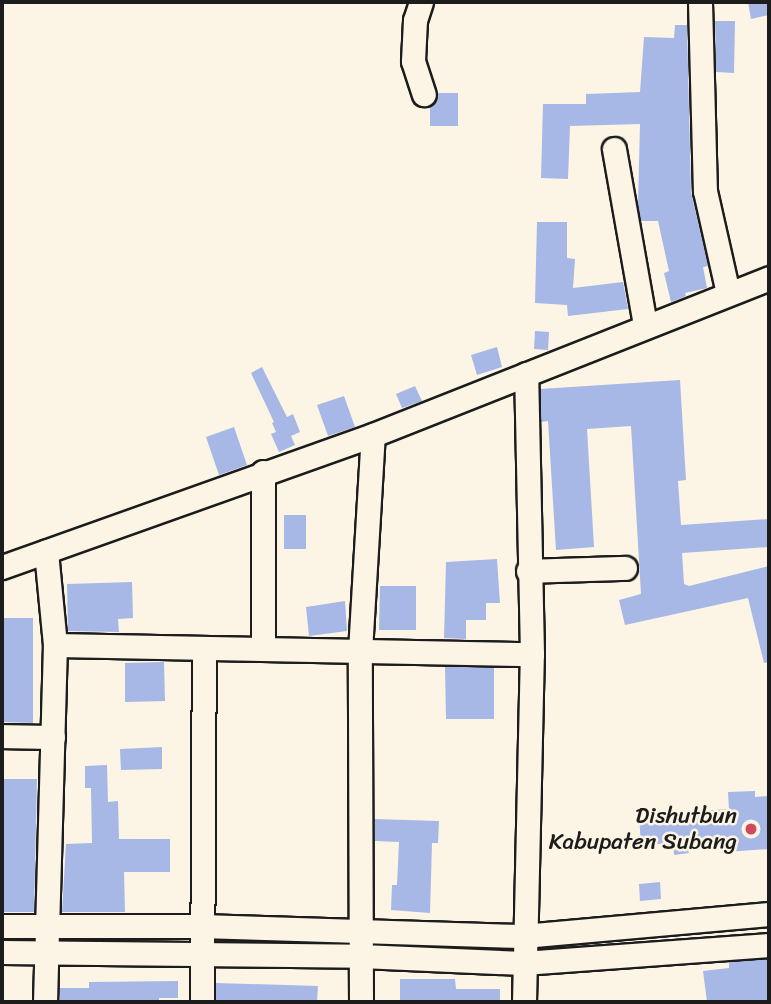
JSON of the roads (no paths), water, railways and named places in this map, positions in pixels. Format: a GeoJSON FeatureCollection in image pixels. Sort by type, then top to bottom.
{"type":"FeatureCollection","features":[{"type":"Feature","properties":{"kind":"street"},"geometry":{"type":"LineString","coordinates":[[421,2],[415,20],[412,61],[424,94]]}},
{"type":"Feature","properties":{"kind":"street"},"geometry":{"type":"LineString","coordinates":[[700,2],[705,191],[728,293]]}},
{"type":"Feature","properties":{"kind":"street"},"geometry":{"type":"LineString","coordinates":[[614,149],[645,325]]}},
{"type":"Feature","properties":{"kind":"street"},"geometry":{"type":"LineString","coordinates":[[2,567],[373,435],[769,278]]}},
{"type":"Feature","properties":{"kind":"street"},"geometry":{"type":"LineString","coordinates":[[524,1002],[523,936],[532,654],[528,571],[526,374]]}},
{"type":"Feature","properties":{"kind":"street"},"geometry":{"type":"LineString","coordinates":[[361,1002],[360,651],[373,435]]}},
{"type":"Feature","properties":{"kind":"street"},"geometry":{"type":"LineString","coordinates":[[263,472],[263,649]]}},
{"type":"Feature","properties":{"kind":"street"},"geometry":{"type":"LineString","coordinates":[[45,1002],[55,645],[46,551]]}},
{"type":"Feature","properties":{"kind":"street"},"geometry":{"type":"LineString","coordinates":[[528,571],[625,568]]}},
{"type":"Feature","properties":{"kind":"street"},"geometry":{"type":"LineString","coordinates":[[55,645],[532,654]]}},
{"type":"Feature","properties":{"kind":"street"},"geometry":{"type":"LineString","coordinates":[[202,1002],[204,648]]}},
{"type":"Feature","properties":{"kind":"street"},"geometry":{"type":"LineString","coordinates":[[2,736],[54,737]]}},
{"type":"Feature","properties":{"kind":"street"},"geometry":{"type":"LineString","coordinates":[[2,926],[201,926],[523,936],[769,914]]}},
{"type":"Feature","properties":{"kind":"street"},"geometry":{"type":"LineString","coordinates":[[2,952],[361,956],[523,963],[769,945]]}},
{"type":"Feature","properties":{"kind":"place","name":"Dishutbun Kabupaten Subang"},"geometry":{"type":"Point","coordinates":[751,829]}}]}
